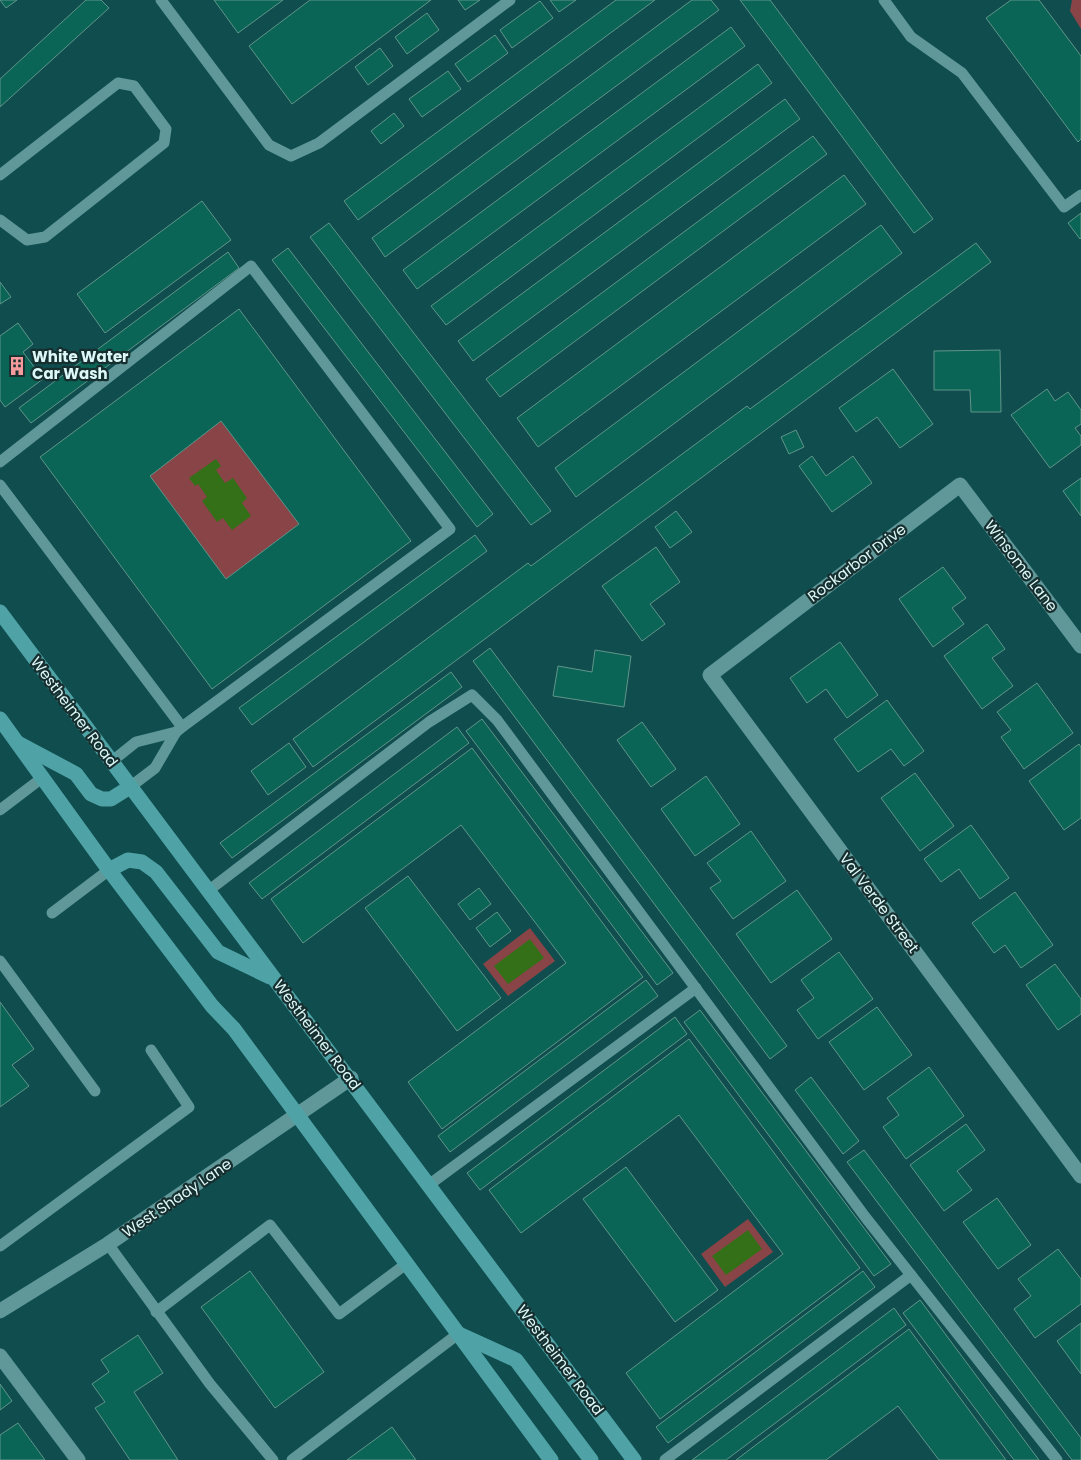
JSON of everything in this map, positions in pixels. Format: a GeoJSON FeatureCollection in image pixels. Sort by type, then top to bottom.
{"type":"FeatureCollection","features":[{"type":"Feature","properties":{"kind":"main road","name":"Westheimer Road"},"geometry":{"type":"LineString","coordinates":[[0,612],[274,979],[351,1078],[634,1460]]}},
{"type":"Feature","properties":{"kind":"main road"},"geometry":{"type":"LineString","coordinates":[[0,633],[16,633]]}},
{"type":"Feature","properties":{"kind":"main road"},"geometry":{"type":"LineString","coordinates":[[0,719],[109,870],[212,1006],[234,1029],[551,1460]]}},
{"type":"Feature","properties":{"kind":"main road"},"geometry":{"type":"LineString","coordinates":[[17,742],[76,774],[91,794],[102,800],[111,800],[130,786]]}},
{"type":"Feature","properties":{"kind":"main road"},"geometry":{"type":"LineString","coordinates":[[109,870],[128,860],[142,862],[156,872],[218,952],[274,979]]}},
{"type":"Feature","properties":{"kind":"main road"},"geometry":{"type":"LineString","coordinates":[[458,1334],[516,1360],[591,1460]]}},
{"type":"Feature","properties":{"kind":"street","name":"Rockarbor Drive"},"geometry":{"type":"LineString","coordinates":[[754,642],[960,485]]}},
{"type":"Feature","properties":{"kind":"street","name":"Winsome Lane"},"geometry":{"type":"LineString","coordinates":[[960,485],[1081,646]]}},
{"type":"Feature","properties":{"kind":"street","name":"Val Verde Street"},"geometry":{"type":"LineString","coordinates":[[754,642],[710,675],[1081,1176]]}},
{"type":"Feature","properties":{"kind":"street","name":"West Shady Lane"},"geometry":{"type":"LineString","coordinates":[[0,1311],[108,1244],[297,1117],[351,1078]]}},
{"type":"Feature","properties":{"kind":"street"},"geometry":{"type":"LineString","coordinates":[[0,1356],[78,1460]]}},
{"type":"Feature","properties":{"kind":"lane"},"geometry":{"type":"LineString","coordinates":[[160,0],[269,145],[291,156],[319,143],[510,0]]}},
{"type":"Feature","properties":{"kind":"lane"},"geometry":{"type":"LineString","coordinates":[[884,0],[912,37],[962,73],[1064,207],[1081,195]]}},
{"type":"Feature","properties":{"kind":"lane"},"geometry":{"type":"LineString","coordinates":[[0,174],[118,83],[134,86],[166,129],[164,143],[45,237],[27,240],[0,220]]}},
{"type":"Feature","properties":{"kind":"lane"},"geometry":{"type":"LineString","coordinates":[[0,462],[251,266],[450,529],[179,730],[136,742],[111,762]]}},
{"type":"Feature","properties":{"kind":"lane"},"geometry":{"type":"LineString","coordinates":[[0,485],[179,730]]}},
{"type":"Feature","properties":{"kind":"lane"},"geometry":{"type":"LineString","coordinates":[[208,891],[429,722],[472,695],[497,720],[866,1218],[1057,1460]]}},
{"type":"Feature","properties":{"kind":"lane"},"geometry":{"type":"LineString","coordinates":[[130,786],[155,768],[179,730]]}},
{"type":"Feature","properties":{"kind":"lane"},"geometry":{"type":"LineString","coordinates":[[0,810],[42,778]]}},
{"type":"Feature","properties":{"kind":"lane"},"geometry":{"type":"LineString","coordinates":[[52,913],[109,870]]}},
{"type":"Feature","properties":{"kind":"lane"},"geometry":{"type":"LineString","coordinates":[[0,961],[95,1091]]}},
{"type":"Feature","properties":{"kind":"lane"},"geometry":{"type":"LineString","coordinates":[[430,1184],[696,988]]}},
{"type":"Feature","properties":{"kind":"lane"},"geometry":{"type":"LineString","coordinates":[[0,1246],[189,1107],[151,1050]]}},
{"type":"Feature","properties":{"kind":"lane"},"geometry":{"type":"LineString","coordinates":[[156,1312],[270,1225],[339,1314],[406,1264]]}},
{"type":"Feature","properties":{"kind":"lane"},"geometry":{"type":"LineString","coordinates":[[108,1244],[210,1384],[273,1460]]}},
{"type":"Feature","properties":{"kind":"lane"},"geometry":{"type":"LineString","coordinates":[[665,1460],[911,1275]]}},
{"type":"Feature","properties":{"kind":"lane"},"geometry":{"type":"LineString","coordinates":[[292,1460],[458,1334]]}},
{"type":"Feature","properties":{"kind":"shaded area"},"geometry":{"type":"Polygon","coordinates":[[[1072,0],[1081,0],[1081,29],[1070,11],[1072,0]]]}},
{"type":"Feature","properties":{"kind":"shaded area"},"geometry":{"type":"Polygon","coordinates":[[[221,421],[299,524],[226,579],[150,476],[221,421]]]}},
{"type":"Feature","properties":{"kind":"shaded area"},"geometry":{"type":"Polygon","coordinates":[[[216,459],[221,466],[216,470],[225,483],[233,478],[247,498],[242,503],[251,516],[232,530],[223,518],[217,522],[202,501],[207,497],[198,484],[195,486],[189,478],[216,459]]]}},
{"type":"Feature","properties":{"kind":"shaded area"},"geometry":{"type":"Polygon","coordinates":[[[530,928],[555,961],[508,996],[483,964],[530,928]]]}},
{"type":"Feature","properties":{"kind":"shaded area"},"geometry":{"type":"Polygon","coordinates":[[[530,939],[544,958],[508,984],[494,966],[530,939]]]}},
{"type":"Feature","properties":{"kind":"shaded area"},"geometry":{"type":"Polygon","coordinates":[[[748,1219],[773,1252],[725,1287],[701,1254],[748,1219]]]}},
{"type":"Feature","properties":{"kind":"shaded area"},"geometry":{"type":"Polygon","coordinates":[[[748,1230],[762,1249],[726,1275],[712,1256],[748,1230]]]}},
{"type":"Feature","properties":{"kind":"building"},"geometry":{"type":"Polygon","coordinates":[[[0,0],[17,0],[6,8],[0,0]]]}},
{"type":"Feature","properties":{"kind":"building"},"geometry":{"type":"Polygon","coordinates":[[[86,0],[101,0],[109,8],[0,107],[0,79],[86,0]]]}},
{"type":"Feature","properties":{"kind":"building"},"geometry":{"type":"Polygon","coordinates":[[[214,0],[283,0],[238,33],[214,0]]]}},
{"type":"Feature","properties":{"kind":"building"},"geometry":{"type":"Polygon","coordinates":[[[310,0],[431,0],[292,104],[249,46],[310,0]]]}},
{"type":"Feature","properties":{"kind":"building"},"geometry":{"type":"Polygon","coordinates":[[[458,0],[480,0],[465,10],[458,0]]]}},
{"type":"Feature","properties":{"kind":"building"},"geometry":{"type":"Polygon","coordinates":[[[550,0],[576,0],[559,12],[550,0]]]}},
{"type":"Feature","properties":{"kind":"building"},"geometry":{"type":"Polygon","coordinates":[[[616,0],[655,0],[358,220],[344,201],[616,0]]]}},
{"type":"Feature","properties":{"kind":"building"},"geometry":{"type":"Polygon","coordinates":[[[692,0],[711,0],[719,10],[385,257],[372,238],[692,0]]]}},
{"type":"Feature","properties":{"kind":"building"},"geometry":{"type":"Polygon","coordinates":[[[740,0],[770,0],[933,219],[914,233],[740,0]]]}},
{"type":"Feature","properties":{"kind":"building"},"geometry":{"type":"Polygon","coordinates":[[[1011,0],[1039,0],[1081,56],[1081,139],[1078,142],[986,18],[1011,0]]]}},
{"type":"Feature","properties":{"kind":"building"},"geometry":{"type":"Polygon","coordinates":[[[540,1],[553,18],[512,48],[500,30],[540,1]]]}},
{"type":"Feature","properties":{"kind":"building"},"geometry":{"type":"Polygon","coordinates":[[[427,13],[439,30],[407,54],[395,37],[427,13]]]}},
{"type":"Feature","properties":{"kind":"building"},"geometry":{"type":"Polygon","coordinates":[[[731,27],[745,46],[417,289],[403,270],[731,27]]]}},
{"type":"Feature","properties":{"kind":"building"},"geometry":{"type":"Polygon","coordinates":[[[495,35],[508,53],[468,82],[455,64],[495,35]]]}},
{"type":"Feature","properties":{"kind":"building"},"geometry":{"type":"Polygon","coordinates":[[[380,48],[393,66],[368,85],[355,67],[380,48]]]}},
{"type":"Feature","properties":{"kind":"building"},"geometry":{"type":"Polygon","coordinates":[[[758,64],[772,83],[446,325],[431,306],[758,64]]]}},
{"type":"Feature","properties":{"kind":"building"},"geometry":{"type":"Polygon","coordinates":[[[448,71],[461,89],[422,117],[409,99],[448,71]]]}},
{"type":"Feature","properties":{"kind":"building"},"geometry":{"type":"Polygon","coordinates":[[[785,99],[800,119],[473,361],[458,341],[785,99]]]}},
{"type":"Feature","properties":{"kind":"building"},"geometry":{"type":"Polygon","coordinates":[[[394,113],[404,126],[381,144],[371,131],[394,113]]]}},
{"type":"Feature","properties":{"kind":"building"},"geometry":{"type":"Polygon","coordinates":[[[813,136],[827,154],[500,397],[486,379],[813,136]]]}},
{"type":"Feature","properties":{"kind":"building"},"geometry":{"type":"Polygon","coordinates":[[[844,175],[866,204],[538,447],[517,418],[844,175]]]}},
{"type":"Feature","properties":{"kind":"building"},"geometry":{"type":"Polygon","coordinates":[[[202,201],[231,240],[105,333],[77,294],[202,201]]]}},
{"type":"Feature","properties":{"kind":"building"},"geometry":{"type":"Polygon","coordinates":[[[1081,213],[1081,238],[1080,239],[1068,223],[1081,213]]]}},
{"type":"Feature","properties":{"kind":"building"},"geometry":{"type":"Polygon","coordinates":[[[329,223],[551,511],[531,525],[310,237],[329,223]]]}},
{"type":"Feature","properties":{"kind":"building"},"geometry":{"type":"Polygon","coordinates":[[[881,225],[902,253],[576,497],[555,468],[881,225]]]}},
{"type":"Feature","properties":{"kind":"building"},"geometry":{"type":"Polygon","coordinates":[[[976,243],[991,262],[313,767],[293,739],[528,563],[531,566],[747,406],[750,409],[976,243]]]}},
{"type":"Feature","properties":{"kind":"building"},"geometry":{"type":"Polygon","coordinates":[[[288,248],[493,514],[477,527],[272,260],[288,248]]]}},
{"type":"Feature","properties":{"kind":"building"},"geometry":{"type":"Polygon","coordinates":[[[228,252],[239,268],[31,423],[19,408],[228,252]]]}},
{"type":"Feature","properties":{"kind":"building"},"geometry":{"type":"Polygon","coordinates":[[[0,282],[11,297],[0,304],[0,282]]]}},
{"type":"Feature","properties":{"kind":"building"},"geometry":{"type":"Polygon","coordinates":[[[239,309],[411,541],[212,689],[40,457],[239,309]],[[221,421],[150,476],[226,579],[299,524],[221,421]]]}},
{"type":"Feature","properties":{"kind":"building","name":"White Water Car Wash"},"geometry":{"type":"Polygon","coordinates":[[[18,323],[33,344],[23,352],[43,379],[5,407],[0,400],[0,336],[18,323]]]}},
{"type":"Feature","properties":{"kind":"building"},"geometry":{"type":"Polygon","coordinates":[[[1000,350],[1001,412],[971,412],[970,390],[934,390],[934,351],[1000,350]]]}},
{"type":"Feature","properties":{"kind":"building"},"geometry":{"type":"Polygon","coordinates":[[[893,369],[933,424],[900,448],[877,417],[856,432],[839,408],[893,369]]]}},
{"type":"Feature","properties":{"kind":"building"},"geometry":{"type":"Polygon","coordinates":[[[1047,389],[1055,401],[1068,392],[1081,410],[1081,424],[1075,428],[1081,436],[1081,445],[1050,468],[1011,415],[1047,389]]]}},
{"type":"Feature","properties":{"kind":"building"},"geometry":{"type":"Polygon","coordinates":[[[796,430],[804,447],[789,454],[781,437],[796,430]]]}},
{"type":"Feature","properties":{"kind":"building"},"geometry":{"type":"Polygon","coordinates":[[[812,456],[826,476],[853,456],[872,483],[832,512],[799,466],[812,456]]]}},
{"type":"Feature","properties":{"kind":"building"},"geometry":{"type":"Polygon","coordinates":[[[1081,478],[1081,516],[1063,491],[1081,478]]]}},
{"type":"Feature","properties":{"kind":"building"},"geometry":{"type":"Polygon","coordinates":[[[676,511],[692,532],[670,548],[655,527],[676,511]]]}},
{"type":"Feature","properties":{"kind":"building"},"geometry":{"type":"Polygon","coordinates":[[[475,535],[487,551],[252,725],[239,708],[475,535]]]}},
{"type":"Feature","properties":{"kind":"building"},"geometry":{"type":"Polygon","coordinates":[[[656,547],[680,582],[650,604],[665,624],[642,641],[602,586],[656,547]]]}},
{"type":"Feature","properties":{"kind":"building"},"geometry":{"type":"Polygon","coordinates":[[[943,567],[966,598],[952,608],[964,624],[933,647],[899,599],[943,567]]]}},
{"type":"Feature","properties":{"kind":"building"},"geometry":{"type":"Polygon","coordinates":[[[987,624],[1005,649],[992,658],[1013,686],[982,709],[944,656],[987,624]]]}},
{"type":"Feature","properties":{"kind":"building"},"geometry":{"type":"Polygon","coordinates":[[[840,642],[878,695],[847,718],[826,689],[807,703],[790,678],[840,642]]]}},
{"type":"Feature","properties":{"kind":"building"},"geometry":{"type":"Polygon","coordinates":[[[490,648],[787,1046],[770,1059],[473,661],[490,648]]]}},
{"type":"Feature","properties":{"kind":"building"},"geometry":{"type":"Polygon","coordinates":[[[595,650],[631,656],[624,707],[553,696],[558,666],[592,672],[595,650]]]}},
{"type":"Feature","properties":{"kind":"building"},"geometry":{"type":"Polygon","coordinates":[[[451,672],[462,687],[232,858],[220,843],[451,672]]]}},
{"type":"Feature","properties":{"kind":"building"},"geometry":{"type":"Polygon","coordinates":[[[1037,683],[1073,733],[1024,769],[1001,737],[1011,730],[997,712],[1037,683]]]}},
{"type":"Feature","properties":{"kind":"building"},"geometry":{"type":"Polygon","coordinates":[[[887,700],[924,751],[904,766],[891,749],[858,772],[834,739],[887,700]]]}},
{"type":"Feature","properties":{"kind":"building"},"geometry":{"type":"Polygon","coordinates":[[[482,719],[673,973],[657,985],[466,731],[482,719]]]}},
{"type":"Feature","properties":{"kind":"building"},"geometry":{"type":"Polygon","coordinates":[[[642,722],[676,769],[651,787],[617,740],[642,722]]]}},
{"type":"Feature","properties":{"kind":"building"},"geometry":{"type":"Polygon","coordinates":[[[457,727],[469,743],[262,899],[249,883],[457,727]]]}},
{"type":"Feature","properties":{"kind":"building"},"geometry":{"type":"Polygon","coordinates":[[[289,743],[306,767],[268,795],[251,771],[289,743]]]}},
{"type":"Feature","properties":{"kind":"building"},"geometry":{"type":"Polygon","coordinates":[[[1079,744],[1081,747],[1081,818],[1064,830],[1029,781],[1079,744]]]}},
{"type":"Feature","properties":{"kind":"building"},"geometry":{"type":"Polygon","coordinates":[[[472,748],[643,977],[442,1129],[408,1082],[566,963],[461,825],[303,943],[271,899],[472,748]]]}},
{"type":"Feature","properties":{"kind":"building"},"geometry":{"type":"Polygon","coordinates":[[[915,773],[954,826],[920,851],[881,798],[915,773]]]}},
{"type":"Feature","properties":{"kind":"building"},"geometry":{"type":"Polygon","coordinates":[[[706,776],[740,824],[695,856],[661,809],[706,776]]]}},
{"type":"Feature","properties":{"kind":"building"},"geometry":{"type":"Polygon","coordinates":[[[971,825],[1009,878],[980,899],[959,869],[941,882],[924,859],[971,825]]]}},
{"type":"Feature","properties":{"kind":"building"},"geometry":{"type":"Polygon","coordinates":[[[751,831],[786,881],[733,919],[710,888],[721,881],[707,863],[751,831]]]}},
{"type":"Feature","properties":{"kind":"building"},"geometry":{"type":"Polygon","coordinates":[[[408,876],[501,998],[457,1031],[365,908],[408,876]]]}},
{"type":"Feature","properties":{"kind":"building"},"geometry":{"type":"Polygon","coordinates":[[[479,888],[491,904],[470,920],[458,904],[479,888]]]}},
{"type":"Feature","properties":{"kind":"building"},"geometry":{"type":"Polygon","coordinates":[[[797,890],[832,939],[771,983],[736,934],[797,890]]]}},
{"type":"Feature","properties":{"kind":"building"},"geometry":{"type":"Polygon","coordinates":[[[1015,892],[1053,945],[1021,968],[1005,945],[994,953],[972,923],[1015,892]]]}},
{"type":"Feature","properties":{"kind":"building"},"geometry":{"type":"Polygon","coordinates":[[[497,912],[511,931],[490,947],[476,928],[497,912]]]}},
{"type":"Feature","properties":{"kind":"building"},"geometry":{"type":"Polygon","coordinates":[[[839,952],[873,999],[818,1039],[797,1010],[814,998],[801,980],[839,952]]]}},
{"type":"Feature","properties":{"kind":"building"},"geometry":{"type":"Polygon","coordinates":[[[1055,964],[1081,999],[1081,1014],[1058,1030],[1026,985],[1055,964]]]}},
{"type":"Feature","properties":{"kind":"building"},"geometry":{"type":"Polygon","coordinates":[[[646,980],[658,996],[450,1152],[438,1136],[646,980]]]}},
{"type":"Feature","properties":{"kind":"building"},"geometry":{"type":"Polygon","coordinates":[[[0,1002],[34,1049],[12,1065],[29,1086],[0,1107],[0,1002]]]}},
{"type":"Feature","properties":{"kind":"building"},"geometry":{"type":"Polygon","coordinates":[[[877,1007],[912,1055],[864,1090],[829,1042],[877,1007]]]}},
{"type":"Feature","properties":{"kind":"building"},"geometry":{"type":"Polygon","coordinates":[[[700,1010],[891,1264],[874,1276],[684,1022],[700,1010]]]}},
{"type":"Feature","properties":{"kind":"building"},"geometry":{"type":"Polygon","coordinates":[[[675,1017],[687,1034],[480,1190],[467,1173],[675,1017]]]}},
{"type":"Feature","properties":{"kind":"building"},"geometry":{"type":"Polygon","coordinates":[[[689,1039],[860,1268],[660,1419],[626,1373],[783,1254],[679,1115],[521,1233],[489,1190],[689,1039]]]}},
{"type":"Feature","properties":{"kind":"building"},"geometry":{"type":"Polygon","coordinates":[[[929,1067],[964,1116],[906,1159],[883,1127],[899,1115],[887,1098],[929,1067]]]}},
{"type":"Feature","properties":{"kind":"building"},"geometry":{"type":"Polygon","coordinates":[[[811,1077],[859,1141],[843,1154],[795,1090],[811,1077]]]}},
{"type":"Feature","properties":{"kind":"building"},"geometry":{"type":"Polygon","coordinates":[[[966,1124],[985,1150],[957,1171],[972,1190],[944,1211],[910,1165],[966,1124]]]}},
{"type":"Feature","properties":{"kind":"building"},"geometry":{"type":"Polygon","coordinates":[[[864,1150],[1081,1438],[1081,1460],[1072,1460],[847,1162],[864,1150]]]}},
{"type":"Feature","properties":{"kind":"building"},"geometry":{"type":"Polygon","coordinates":[[[626,1167],[718,1290],[675,1322],[583,1199],[626,1167]]]}},
{"type":"Feature","properties":{"kind":"building"},"geometry":{"type":"Polygon","coordinates":[[[997,1198],[1031,1245],[998,1269],[963,1222],[997,1198]]]}},
{"type":"Feature","properties":{"kind":"building"},"geometry":{"type":"Polygon","coordinates":[[[1058,1249],[1081,1279],[1081,1304],[1035,1338],[1014,1309],[1031,1296],[1018,1279],[1058,1249]]]}},
{"type":"Feature","properties":{"kind":"building"},"geometry":{"type":"Polygon","coordinates":[[[250,1271],[324,1372],[275,1408],[201,1307],[250,1271]]]}},
{"type":"Feature","properties":{"kind":"building"},"geometry":{"type":"Polygon","coordinates":[[[863,1271],[875,1287],[668,1443],[656,1427],[863,1271]]]}},
{"type":"Feature","properties":{"kind":"building"},"geometry":{"type":"Polygon","coordinates":[[[920,1300],[1039,1460],[1014,1460],[903,1313],[920,1300]]]}},
{"type":"Feature","properties":{"kind":"building"},"geometry":{"type":"Polygon","coordinates":[[[894,1308],[906,1325],[726,1460],[692,1460],[894,1308]]]}},
{"type":"Feature","properties":{"kind":"building"},"geometry":{"type":"Polygon","coordinates":[[[1081,1323],[1081,1374],[1057,1341],[1081,1323]]]}},
{"type":"Feature","properties":{"kind":"building"},"geometry":{"type":"Polygon","coordinates":[[[909,1329],[1006,1460],[939,1460],[898,1406],[826,1460],[736,1460],[909,1329]]]}},
{"type":"Feature","properties":{"kind":"building"},"geometry":{"type":"Polygon","coordinates":[[[138,1335],[163,1373],[134,1392],[178,1460],[130,1460],[95,1408],[105,1402],[92,1384],[109,1372],[101,1360],[138,1335]]]}},
{"type":"Feature","properties":{"kind":"building"},"geometry":{"type":"Polygon","coordinates":[[[0,1384],[12,1401],[0,1410],[0,1384]]]}},
{"type":"Feature","properties":{"kind":"building"},"geometry":{"type":"Polygon","coordinates":[[[18,1423],[45,1460],[0,1460],[0,1435],[18,1423]]]}},
{"type":"Feature","properties":{"kind":"building"},"geometry":{"type":"Polygon","coordinates":[[[392,1427],[416,1460],[347,1460],[392,1427]]]}},
{"type":"Feature","properties":{"kind":"place","name":"White Water Car Wash"},"geometry":{"type":"Point","coordinates":[17,366]}}]}
